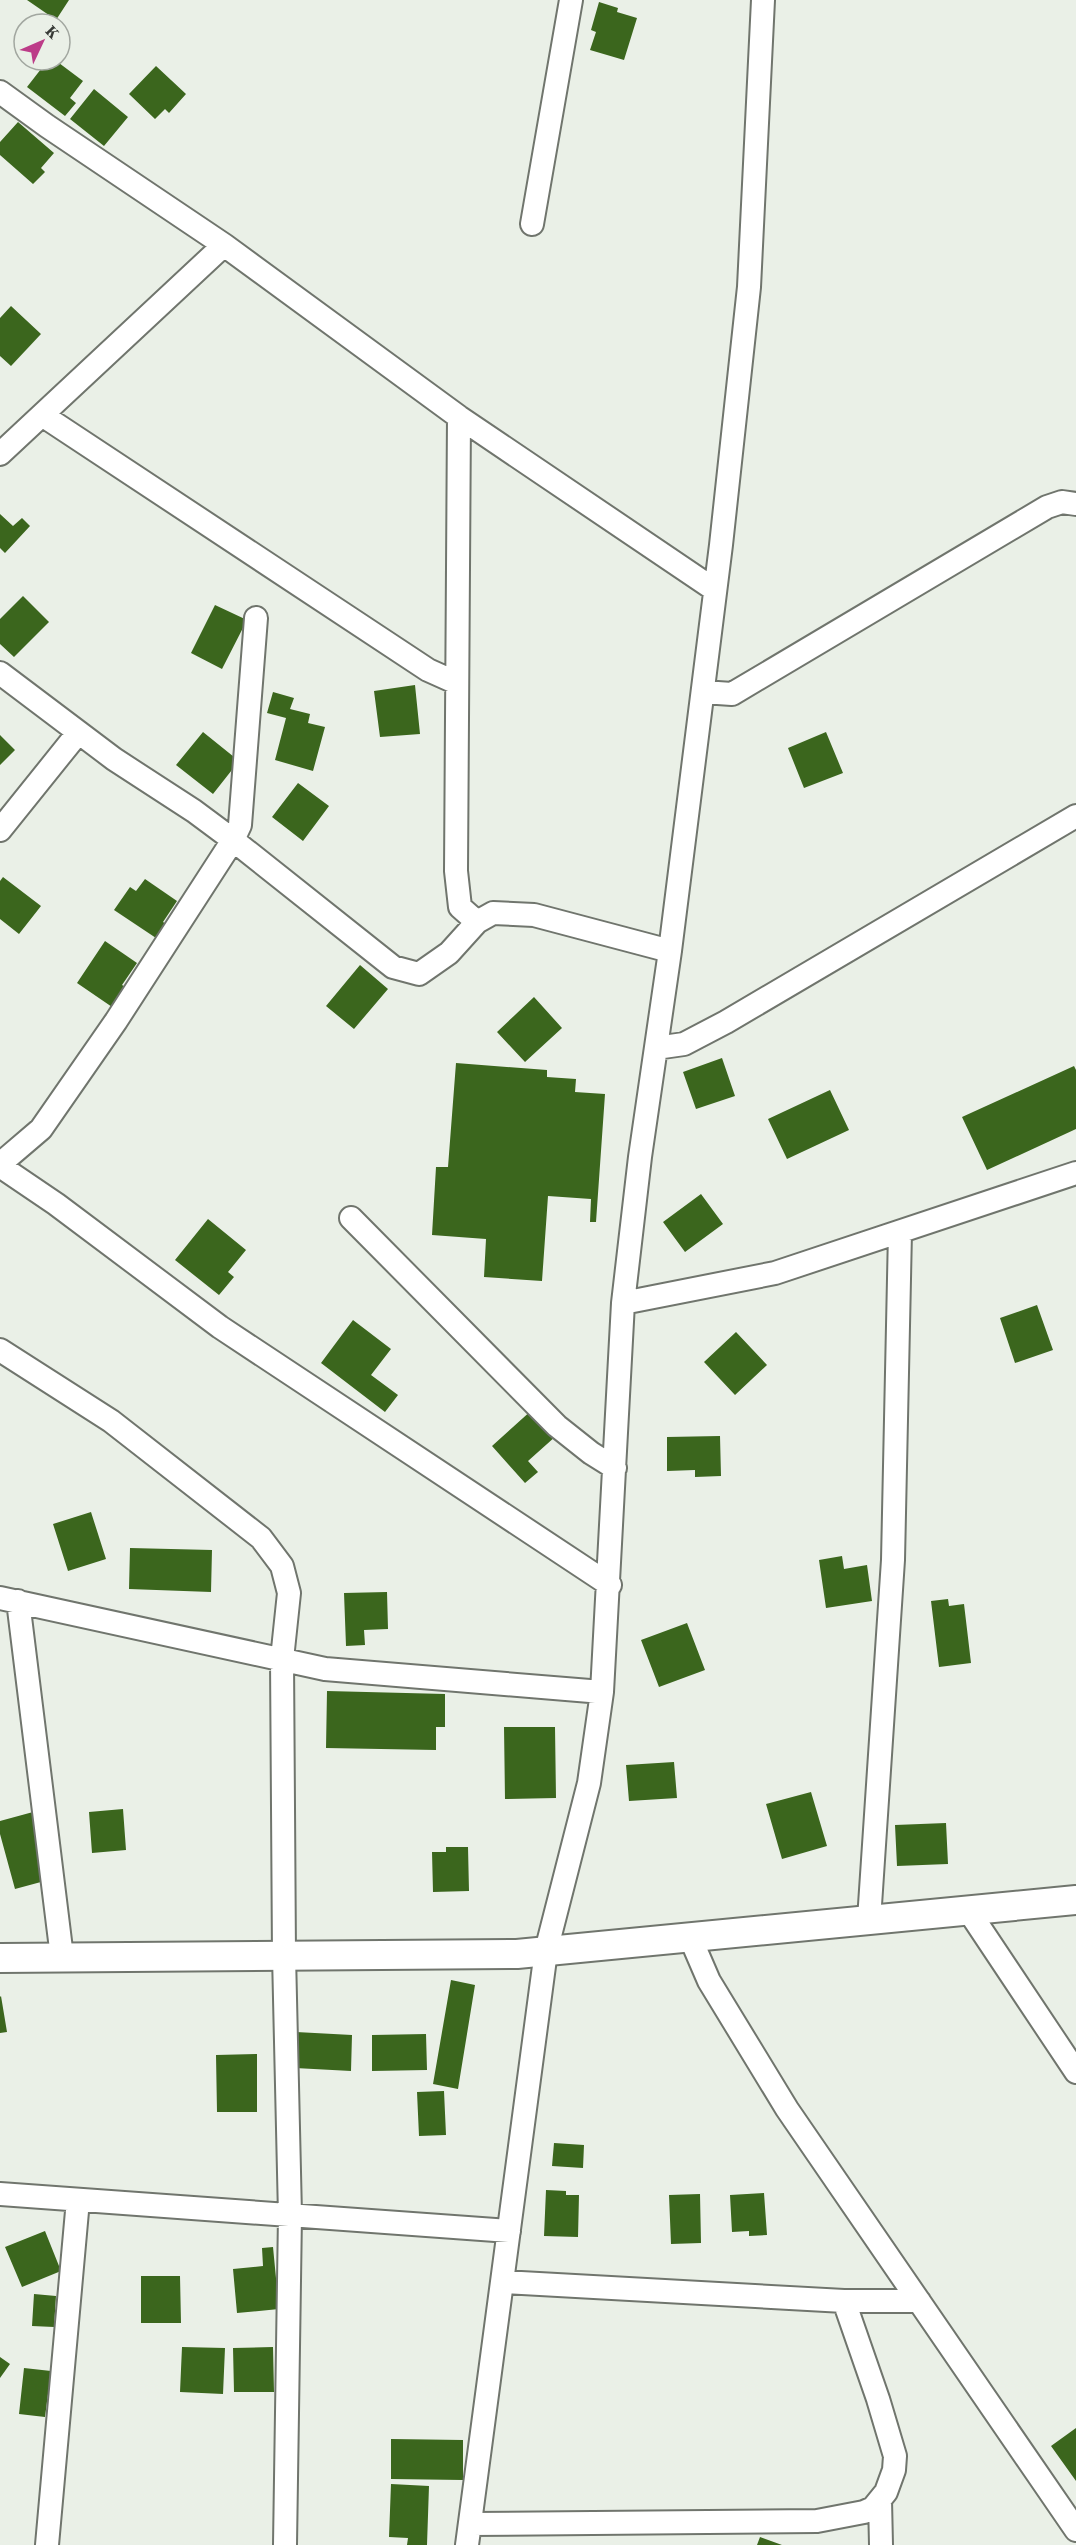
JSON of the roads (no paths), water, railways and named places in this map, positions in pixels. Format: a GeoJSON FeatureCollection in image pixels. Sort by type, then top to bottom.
{"type":"FeatureCollection","features":[{"type":"Feature","properties":{"kind":"main road"},"geometry":{"type":"LineString","coordinates":[[0,1958],[517,1954],[1076,1900]]}},
{"type":"Feature","properties":{"kind":"street"},"geometry":{"type":"LineString","coordinates":[[531,224],[571,0]]}},
{"type":"Feature","properties":{"kind":"street"},"geometry":{"type":"LineString","coordinates":[[763,0],[749,287],[715,590],[670,951],[640,1156],[623,1304],[610,1585],[602,1692],[589,1783],[546,1951],[468,2535],[818,2521],[864,2512],[880,2500],[890,2483],[895,2456],[844,2301]]}},
{"type":"Feature","properties":{"kind":"street"},"geometry":{"type":"LineString","coordinates":[[0,92],[224,245],[459,417],[715,590]]}},
{"type":"Feature","properties":{"kind":"street"},"geometry":{"type":"LineString","coordinates":[[0,454],[224,245]]}},
{"type":"Feature","properties":{"kind":"street"},"geometry":{"type":"LineString","coordinates":[[42,415],[428,670],[457,683]]}},
{"type":"Feature","properties":{"kind":"street"},"geometry":{"type":"LineString","coordinates":[[459,417],[456,871],[460,907],[477,922]]}},
{"type":"Feature","properties":{"kind":"street"},"geometry":{"type":"LineString","coordinates":[[702,692],[732,694],[1047,507],[1062,502],[1076,504]]}},
{"type":"Feature","properties":{"kind":"street"},"geometry":{"type":"LineString","coordinates":[[256,618],[240,825],[233,840],[123,1011],[41,1129],[0,1165],[56,1203],[220,1327],[610,1585]]}},
{"type":"Feature","properties":{"kind":"street"},"geometry":{"type":"LineString","coordinates":[[0,674],[78,733],[233,840],[393,967],[419,974],[449,953],[477,922],[493,913],[534,915],[670,951]]}},
{"type":"Feature","properties":{"kind":"street"},"geometry":{"type":"LineString","coordinates":[[0,830],[78,733]]}},
{"type":"Feature","properties":{"kind":"street"},"geometry":{"type":"LineString","coordinates":[[656,1048],[684,1044],[726,1022],[1076,816]]}},
{"type":"Feature","properties":{"kind":"street"},"geometry":{"type":"LineString","coordinates":[[623,1304],[775,1273],[1076,1173]]}},
{"type":"Feature","properties":{"kind":"street"},"geometry":{"type":"LineString","coordinates":[[351,1218],[557,1426],[591,1453],[615,1468]]}},
{"type":"Feature","properties":{"kind":"street"},"geometry":{"type":"LineString","coordinates":[[869,1920],[893,1560],[900,1232]]}},
{"type":"Feature","properties":{"kind":"street"},"geometry":{"type":"LineString","coordinates":[[0,1350],[111,1421],[261,1538],[282,1566],[289,1593],[282,1659],[284,1955],[291,2215],[285,2545]]}},
{"type":"Feature","properties":{"kind":"street"},"geometry":{"type":"LineString","coordinates":[[62,1957],[9,1600],[325,1669],[602,1692]]}},
{"type":"Feature","properties":{"kind":"street"},"geometry":{"type":"LineString","coordinates":[[968,1910],[1076,2072]]}},
{"type":"Feature","properties":{"kind":"street"},"geometry":{"type":"LineString","coordinates":[[690,1937],[709,1982],[787,2109],[1076,2530]]}},
{"type":"Feature","properties":{"kind":"street"},"geometry":{"type":"LineString","coordinates":[[0,2194],[509,2231]]}},
{"type":"Feature","properties":{"kind":"street"},"geometry":{"type":"LineString","coordinates":[[47,2545],[78,2200]]}},
{"type":"Feature","properties":{"kind":"street"},"geometry":{"type":"LineString","coordinates":[[502,2282],[844,2301],[919,2301]]}},
{"type":"Feature","properties":{"kind":"street"},"geometry":{"type":"LineString","coordinates":[[880,2500],[881,2545]]}}]}
